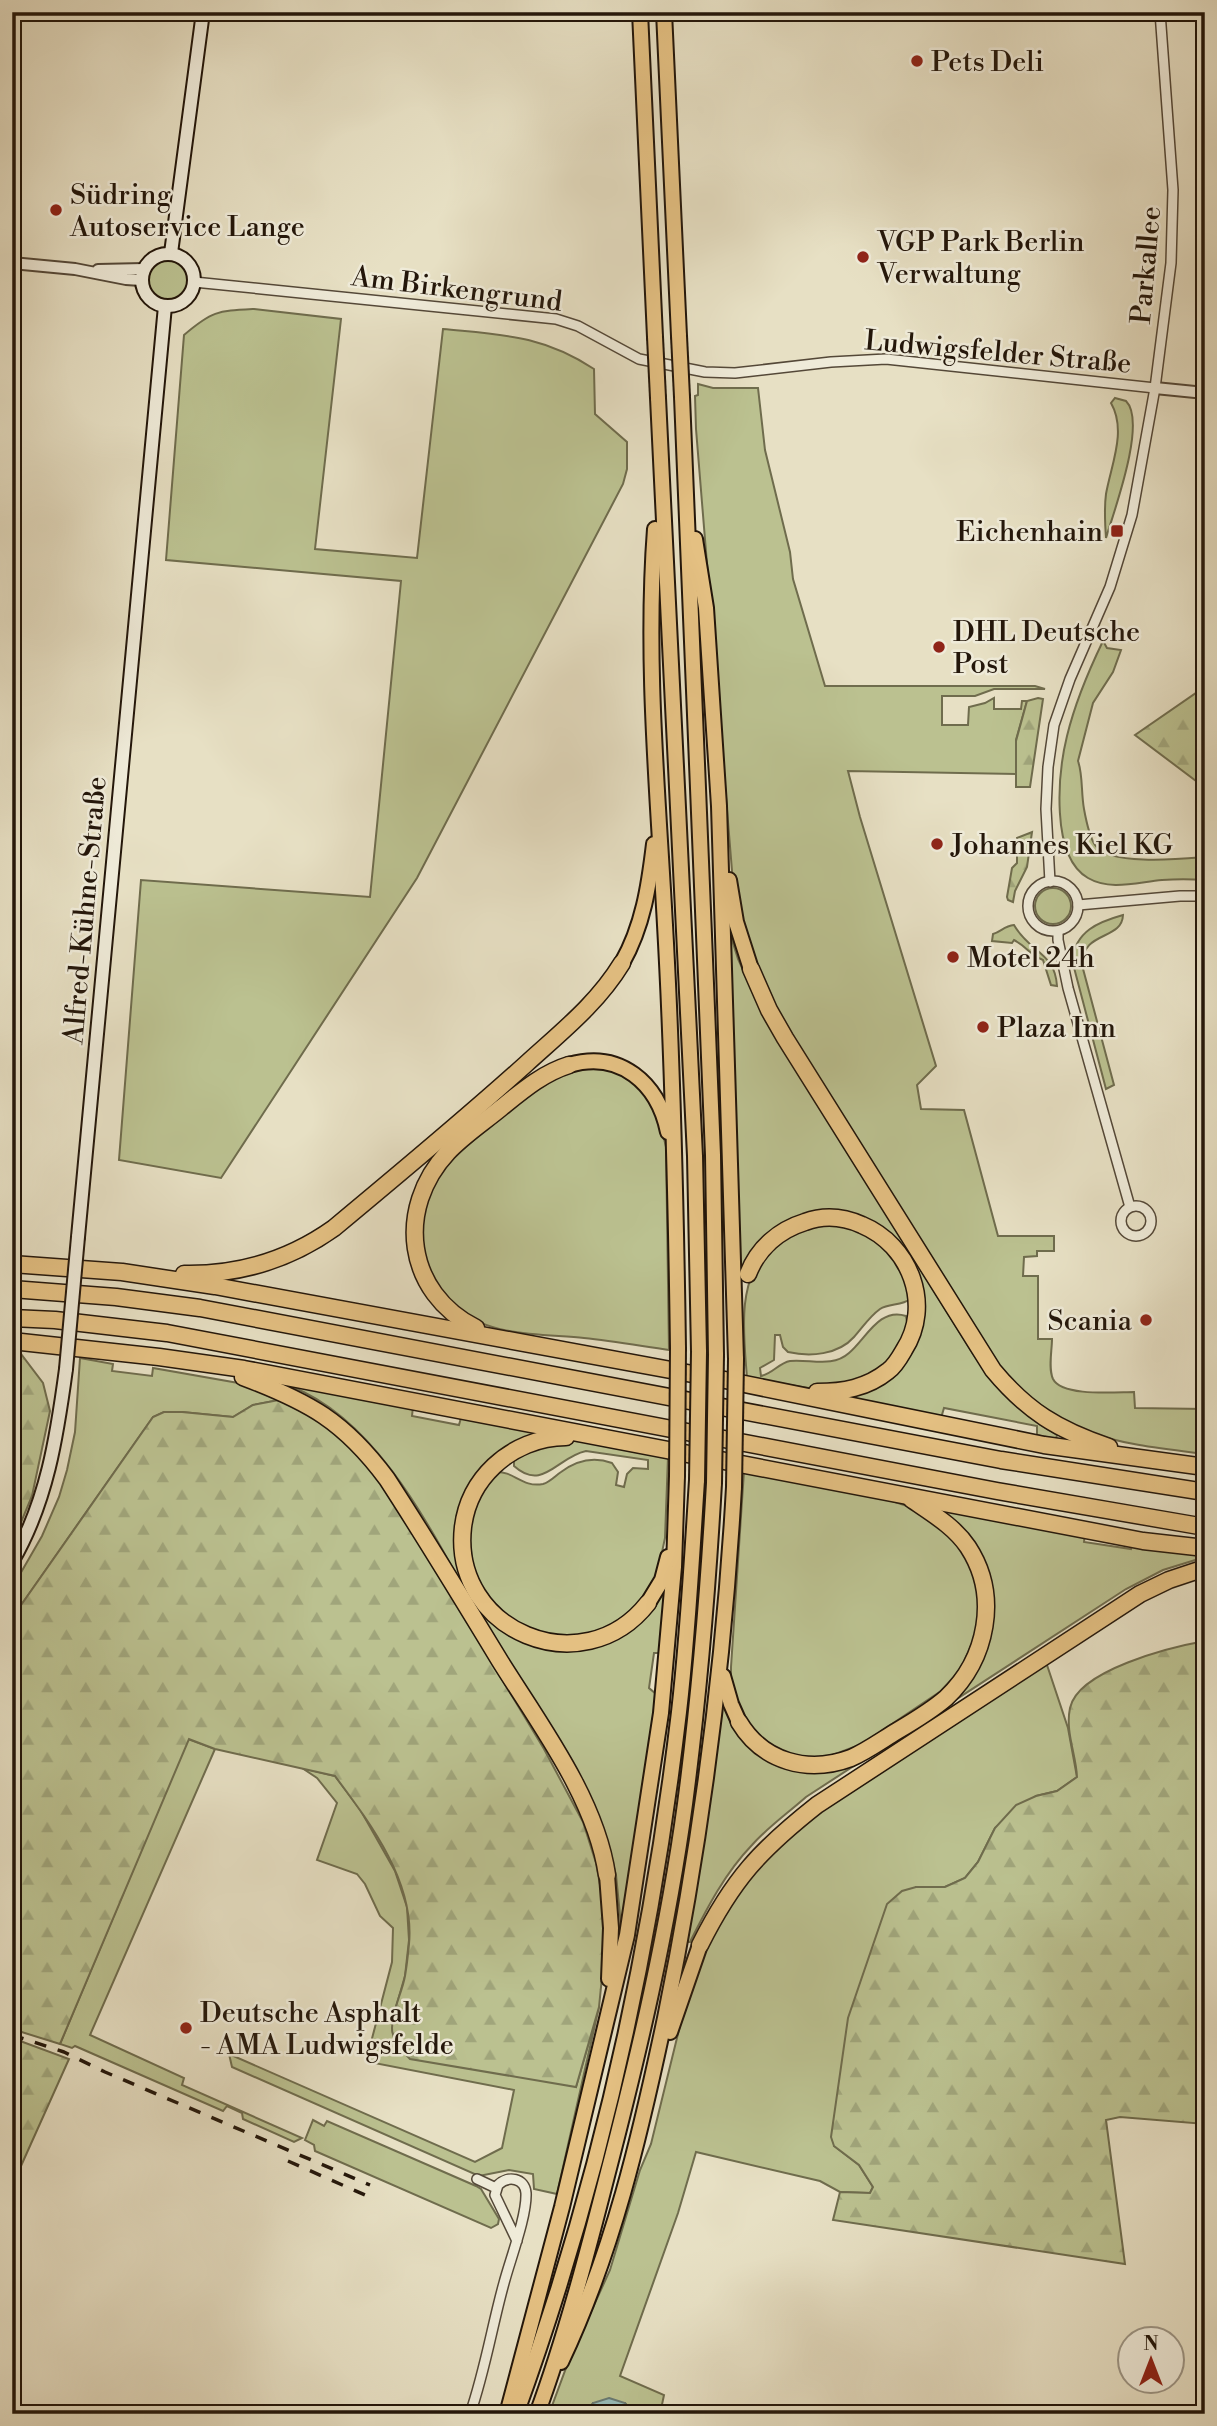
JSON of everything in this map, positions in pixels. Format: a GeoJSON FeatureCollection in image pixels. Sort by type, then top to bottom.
{"type":"FeatureCollection","features":[{"type":"Feature","properties":{"kind":"highway"},"geometry":{"type":"LineString","coordinates":[[516,2414],[578,2221],[615,2076],[644,1946],[679,1712],[688,1626],[696,1480],[699,1352],[695,1156],[640,12]]}},
{"type":"Feature","properties":{"kind":"highway"},"geometry":{"type":"LineString","coordinates":[[539,2409],[593,2231],[633,2076],[661,1946],[685,1807],[696,1714],[706,1620],[714,1483],[716,1355],[713,1155],[664,12]]}},
{"type":"Feature","properties":{"kind":"highway"},"geometry":{"type":"LineString","coordinates":[[539,2409],[574,2334],[608,2245],[626,2188],[651,2090],[681,1940],[709,1765],[721,1668],[734,1487],[736,1359],[719,806],[706,608],[686,486]]}},
{"type":"Feature","properties":{"kind":"highway"},"geometry":{"type":"LineString","coordinates":[[507,2414],[562,2207],[627,1935],[649,1799],[669,1633],[677,1476],[678,1348],[672,1065],[656,755],[651,596],[655,527],[661,489]]}},
{"type":"Feature","properties":{"kind":"highway"},"geometry":{"type":"LineString","coordinates":[[12,1264],[122,1272],[225,1272],[266,1264],[314,1242],[334,1228],[568,1026],[606,988],[622,963],[639,927],[651,874],[656,817],[656,755]]}},
{"type":"Feature","properties":{"kind":"highway"},"geometry":{"type":"LineString","coordinates":[[719,806],[736,922],[751,969],[769,1010],[993,1370],[1030,1410],[1046,1420],[1071,1434],[1151,1460]]}},
{"type":"Feature","properties":{"kind":"highway"},"geometry":{"type":"LineString","coordinates":[[522,1342],[459,1319],[433,1294],[423,1275],[417,1257],[415,1215],[421,1193],[448,1152],[532,1083],[556,1069],[597,1062],[615,1065],[635,1074],[663,1108],[676,1182]]}},
{"type":"Feature","properties":{"kind":"highway"},"geometry":{"type":"LineString","coordinates":[[725,1380],[814,1392],[851,1390],[871,1382],[890,1370],[908,1345],[917,1311],[913,1279],[907,1264],[887,1239],[870,1228],[852,1220],[830,1218],[793,1225],[768,1242],[755,1259],[748,1274],[735,1332]]}},
{"type":"Feature","properties":{"kind":"highway"},"geometry":{"type":"LineString","coordinates":[[122,1272],[215,1286],[725,1380],[1044,1445],[1205,1467]]}},
{"type":"Feature","properties":{"kind":"highway"},"geometry":{"type":"LineString","coordinates":[[12,1289],[116,1297],[200,1308],[1001,1460],[1205,1492]]}},
{"type":"Feature","properties":{"kind":"highway"},"geometry":{"type":"LineString","coordinates":[[12,1318],[55,1320],[167,1333],[984,1489],[1205,1527]]}},
{"type":"Feature","properties":{"kind":"highway"},"geometry":{"type":"LineString","coordinates":[[12,1340],[211,1364],[1143,1541],[1205,1548]]}},
{"type":"Feature","properties":{"kind":"highway"},"geometry":{"type":"LineString","coordinates":[[211,1364],[305,1402],[343,1429],[374,1461],[547,1736],[581,1797],[595,1831],[607,1875],[611,1950],[602,2036]]}},
{"type":"Feature","properties":{"kind":"highway"},"geometry":{"type":"LineString","coordinates":[[669,1451],[570,1437],[547,1439],[511,1453],[491,1469],[471,1497],[464,1520],[464,1557],[474,1588],[493,1614],[522,1635],[558,1643],[592,1640],[627,1624],[648,1603],[662,1580],[675,1532]]}},
{"type":"Feature","properties":{"kind":"highway"},"geometry":{"type":"LineString","coordinates":[[721,1668],[739,1723],[754,1742],[779,1759],[797,1764],[832,1763],[851,1758],[933,1709],[967,1674],[979,1650],[985,1623],[985,1594],[977,1564],[957,1534],[906,1495]]}},
{"type":"Feature","properties":{"kind":"highway"},"geometry":{"type":"LineString","coordinates":[[651,2090],[700,1945],[726,1897],[755,1858],[778,1835],[817,1805],[1140,1594],[1169,1580],[1205,1568]]}},
{"type":"Feature","properties":{"kind":"main road"},"geometry":{"type":"LineString","coordinates":[[171,253],[202,12]]}},
{"type":"Feature","properties":{"kind":"main road"},"geometry":{"type":"LineString","coordinates":[[171,253],[189,263],[194,282],[193,289],[185,300],[165,306],[148,297],[143,275],[155,257],[171,253]]}},
{"type":"Feature","properties":{"kind":"main road","name":"Alfred-Kühne-Straße"},"geometry":{"type":"LineString","coordinates":[[12,1562],[36,1516],[57,1435],[66,1368],[165,306]]}},
{"type":"Feature","properties":{"kind":"street","name":"Parkallee"},"geometry":{"type":"LineString","coordinates":[[1051,881],[1046,809],[1054,724],[1070,679],[1110,587],[1123,546],[1142,468],[1171,263],[1174,219],[1160,12]]}},
{"type":"Feature","properties":{"kind":"street"},"geometry":{"type":"LineString","coordinates":[[12,263],[143,275]]}},
{"type":"Feature","properties":{"kind":"street","name":"Am Birkengrund"},"geometry":{"type":"LineString","coordinates":[[194,282],[556,319],[578,326],[639,359],[705,372]]}},
{"type":"Feature","properties":{"kind":"street","name":"Ludwigsfelder Straße"},"geometry":{"type":"LineString","coordinates":[[705,372],[735,373],[886,359],[1205,393]]}},
{"type":"Feature","properties":{"kind":"street"},"geometry":{"type":"LineString","coordinates":[[1051,881],[1059,882],[1072,890],[1078,905],[1073,922],[1058,931],[1042,929],[1035,924],[1028,910],[1031,894],[1051,881]]}},
{"type":"Feature","properties":{"kind":"street"},"geometry":{"type":"LineString","coordinates":[[1078,905],[1160,897],[1205,896]]}},
{"type":"Feature","properties":{"kind":"street"},"geometry":{"type":"LineString","coordinates":[[1058,931],[1068,988],[1130,1207]]}},
{"type":"Feature","properties":{"kind":"street"},"geometry":{"type":"LineString","coordinates":[[477,2179],[496,2188]]}},
{"type":"Feature","properties":{"kind":"street"},"geometry":{"type":"LineString","coordinates":[[470,2414],[517,2241],[523,2209],[526,2190],[519,2181],[508,2179],[496,2188],[496,2199],[517,2241]]}},
{"type":"Feature","properties":{"kind":"street"},"geometry":{"type":"LineString","coordinates":[[502,2211],[508,2217],[515,2218],[523,2209]]}},
{"type":"Feature","properties":{"kind":"green space"},"geometry":{"type":"Polygon","coordinates":[[[168,258],[183,264],[189,279],[183,294],[168,300],[153,294],[147,279],[153,264],[168,258]]]}},
{"type":"Feature","properties":{"kind":"green space"},"geometry":{"type":"Polygon","coordinates":[[[254,309],[341,319],[315,549],[417,558],[443,329],[522,338],[557,349],[594,369],[595,414],[627,442],[627,469],[623,484],[417,878],[221,1178],[119,1160],[141,880],[370,897],[401,581],[166,560],[184,335],[216,314],[254,309]]]}},
{"type":"Feature","properties":{"kind":"green space"},"geometry":{"type":"Polygon","coordinates":[[[698,384],[713,388],[758,388],[765,450],[790,552],[793,579],[825,686],[1035,686],[1045,689],[994,689],[975,696],[942,696],[942,725],[968,725],[969,707],[994,698],[994,709],[1021,709],[1022,701],[1027,701],[1016,740],[1016,774],[848,771],[936,1066],[917,1085],[921,1109],[964,1110],[998,1236],[1054,1236],[1054,1251],[1037,1251],[1037,1256],[1024,1257],[1023,1276],[1038,1276],[1038,1339],[1052,1339],[1050,1365],[1053,1379],[1058,1385],[1078,1391],[1134,1392],[1135,1408],[1205,1409],[1205,1454],[1145,1446],[1093,1434],[1047,1410],[1001,1369],[778,1015],[754,964],[733,883],[696,429],[695,396],[698,395],[698,384]]]}},
{"type":"Feature","properties":{"kind":"green space"},"geometry":{"type":"Polygon","coordinates":[[[1115,398],[1126,401],[1133,427],[1127,467],[1106,538],[1106,494],[1118,436],[1116,414],[1111,403],[1115,398]]]}},
{"type":"Feature","properties":{"kind":"green space"},"geometry":{"type":"Polygon","coordinates":[[[1103,641],[1107,648],[1121,650],[1113,672],[1093,703],[1078,761],[1084,809],[1091,837],[1103,852],[1130,859],[1205,857],[1205,880],[1173,879],[1124,885],[1105,884],[1088,878],[1076,867],[1067,852],[1060,813],[1064,752],[1078,700],[1103,641]]]}},
{"type":"Feature","properties":{"kind":"green space"},"geometry":{"type":"Polygon","coordinates":[[[1205,689],[1205,787],[1204,787],[1135,735],[1205,689]]]}},
{"type":"Feature","properties":{"kind":"green space"},"geometry":{"type":"Polygon","coordinates":[[[1043,699],[1030,787],[1016,787],[1016,741],[1027,701],[1043,699]]]}},
{"type":"Feature","properties":{"kind":"green space"},"geometry":{"type":"Polygon","coordinates":[[[1032,832],[1027,867],[1015,891],[1013,902],[1007,897],[1012,868],[1017,863],[1017,838],[1032,832]]]}},
{"type":"Feature","properties":{"kind":"green space"},"geometry":{"type":"Polygon","coordinates":[[[1053,888],[1066,893],[1071,906],[1066,919],[1053,924],[1040,919],[1035,906],[1040,893],[1053,888]]]}},
{"type":"Feature","properties":{"kind":"green space"},"geometry":{"type":"Polygon","coordinates":[[[1123,915],[1116,929],[1088,946],[1082,965],[1114,1085],[1106,1089],[1072,960],[1074,950],[1083,935],[1105,921],[1123,915]]]}},
{"type":"Feature","properties":{"kind":"green space"},"geometry":{"type":"Polygon","coordinates":[[[726,921],[738,959],[763,1015],[973,1354],[990,1378],[1010,1399],[1032,1419],[1057,1435],[1056,1439],[1037,1435],[1037,1426],[944,1408],[941,1418],[843,1399],[913,1344],[909,1258],[825,1212],[744,1267],[740,1267],[726,921]]]}},
{"type":"Feature","properties":{"kind":"green space"},"geometry":{"type":"Polygon","coordinates":[[[1014,925],[1052,966],[1057,986],[1051,985],[1043,960],[1018,942],[992,941],[993,934],[1014,925]]]}},
{"type":"Feature","properties":{"kind":"green space"},"geometry":{"type":"Polygon","coordinates":[[[588,1067],[613,1070],[639,1087],[658,1113],[666,1147],[669,1350],[595,1339],[520,1333],[488,1326],[461,1311],[447,1298],[436,1283],[422,1249],[421,1213],[436,1179],[451,1161],[546,1081],[565,1071],[588,1067]]]}},
{"type":"Feature","properties":{"kind":"green space"},"geometry":{"type":"Polygon","coordinates":[[[815,1223],[866,1230],[902,1265],[910,1299],[880,1309],[854,1337],[832,1351],[814,1354],[788,1352],[783,1347],[780,1335],[775,1335],[774,1360],[760,1368],[761,1376],[790,1361],[828,1362],[842,1358],[888,1316],[906,1316],[908,1328],[896,1353],[872,1376],[815,1389],[747,1378],[744,1310],[751,1278],[758,1263],[772,1245],[815,1223]]]}},
{"type":"Feature","properties":{"kind":"green space"},"geometry":{"type":"Polygon","coordinates":[[[12,1353],[21,1354],[43,1383],[50,1411],[32,1496],[12,1544],[12,1353]]]}},
{"type":"Feature","properties":{"kind":"green space"},"geometry":{"type":"Polygon","coordinates":[[[80,1358],[113,1364],[112,1371],[152,1376],[153,1368],[244,1384],[284,1399],[253,1405],[233,1417],[164,1412],[153,1417],[12,1618],[12,1588],[42,1536],[67,1470],[75,1432],[80,1358]]]}},
{"type":"Feature","properties":{"kind":"green space"},"geometry":{"type":"Polygon","coordinates":[[[290,1384],[413,1407],[412,1416],[459,1425],[462,1414],[547,1431],[518,1442],[457,1528],[491,1619],[582,1648],[661,1595],[665,1596],[660,1653],[654,1653],[649,1688],[656,1694],[640,1814],[621,1925],[616,1875],[606,1837],[408,1493],[355,1429],[324,1404],[290,1384]]]}},
{"type":"Feature","properties":{"kind":"green space"},"geometry":{"type":"Polygon","coordinates":[[[284,1399],[313,1415],[342,1438],[372,1470],[544,1749],[583,1822],[596,1863],[605,1912],[606,1937],[599,2007],[576,2087],[410,2059],[400,2049],[392,2033],[409,1944],[405,1898],[387,1854],[362,1813],[335,1776],[215,1749],[189,1739],[60,2044],[12,2029],[12,1618],[153,1417],[164,1412],[182,1412],[233,1417],[253,1405],[284,1399]]]}},
{"type":"Feature","properties":{"kind":"green space"},"geometry":{"type":"Polygon","coordinates":[[[563,1440],[668,1457],[665,1538],[657,1576],[639,1604],[607,1629],[575,1638],[543,1635],[504,1615],[482,1590],[473,1568],[469,1533],[474,1505],[496,1472],[536,1485],[543,1484],[585,1460],[598,1460],[612,1463],[618,1472],[616,1485],[624,1487],[627,1474],[633,1468],[648,1469],[648,1460],[586,1451],[542,1474],[524,1473],[514,1466],[514,1458],[563,1440]]]}},
{"type":"Feature","properties":{"kind":"green space"},"geometry":{"type":"Polygon","coordinates":[[[744,1471],[886,1499],[913,1508],[946,1528],[974,1569],[981,1614],[971,1651],[958,1672],[941,1691],[862,1744],[830,1756],[808,1758],[776,1749],[763,1741],[740,1712],[731,1679],[731,1667],[744,1471]]]}},
{"type":"Feature","properties":{"kind":"green space"},"geometry":{"type":"Polygon","coordinates":[[[941,1510],[1085,1533],[1084,1542],[1131,1549],[1133,1540],[1205,1550],[1205,1557],[1163,1570],[1126,1589],[806,1797],[742,1856],[717,1891],[690,1942],[687,1942],[705,1835],[722,1700],[734,1725],[817,1769],[948,1699],[992,1597],[941,1510]]]}},
{"type":"Feature","properties":{"kind":"green space"},"geometry":{"type":"Polygon","coordinates":[[[1205,1641],[1205,2124],[1120,2117],[1106,2120],[1125,2264],[833,2220],[840,2192],[870,2193],[873,2187],[859,2165],[834,2146],[831,2137],[848,2018],[887,1904],[902,1891],[916,1887],[945,1887],[965,1878],[978,1862],[995,1828],[1016,1805],[1057,1791],[1077,1777],[1069,1726],[1070,1708],[1077,1694],[1090,1682],[1128,1662],[1205,1641]]]}},
{"type":"Feature","properties":{"kind":"green space"},"geometry":{"type":"Polygon","coordinates":[[[1045,1659],[1068,1728],[1077,1777],[1057,1791],[1036,1796],[995,1828],[978,1862],[965,1878],[945,1887],[916,1887],[834,2146],[859,2165],[873,2187],[870,2193],[840,2192],[820,2181],[696,2152],[678,2213],[620,2376],[664,2395],[660,2414],[634,2414],[625,2403],[593,2403],[586,2414],[549,2414],[569,2360],[610,2270],[640,2170],[651,2144],[688,1993],[714,1925],[781,1838],[1045,1659]]]}},
{"type":"Feature","properties":{"kind":"green space"},"geometry":{"type":"Polygon","coordinates":[[[188,1739],[215,1749],[90,2035],[184,2078],[182,2085],[302,2138],[294,2142],[243,2119],[242,2113],[227,2106],[223,2111],[75,2046],[72,2048],[60,2044],[188,1739]]]}},
{"type":"Feature","properties":{"kind":"green space"},"geometry":{"type":"Polygon","coordinates":[[[302,1768],[335,1776],[361,1811],[395,1871],[407,1907],[409,1940],[405,1976],[394,2014],[576,2087],[599,2007],[557,2194],[534,2189],[533,2174],[509,2170],[479,2176],[232,2067],[229,2054],[475,2162],[502,2148],[514,2090],[369,2062],[369,2050],[392,1962],[393,1928],[380,1916],[365,1884],[357,1874],[317,1860],[337,1803],[317,1778],[302,1768]]]}},
{"type":"Feature","properties":{"kind":"green space"},"geometry":{"type":"Polygon","coordinates":[[[12,2038],[69,2059],[12,2186],[12,2038]]]}},
{"type":"Feature","properties":{"kind":"green space"},"geometry":{"type":"Polygon","coordinates":[[[313,2120],[324,2126],[327,2121],[476,2186],[481,2189],[499,2219],[498,2224],[491,2228],[315,2151],[314,2145],[305,2140],[313,2120]]]}},
{"type":"Feature","properties":{"kind":"water"},"geometry":{"type":"Polygon","coordinates":[[[609,2398],[625,2403],[634,2414],[586,2414],[593,2403],[609,2398]]]}},
{"type":"Feature","properties":{"kind":"railway"},"geometry":{"type":"LineString","coordinates":[[12,2035],[64,2052],[370,2185]]}},
{"type":"Feature","properties":{"kind":"railway"},"geometry":{"type":"LineString","coordinates":[[288,2161],[365,2195]]}},
{"type":"Feature","properties":{"kind":"place","name":"Pets Deli"},"geometry":{"type":"Point","coordinates":[917,61]}},
{"type":"Feature","properties":{"kind":"place","name":"Südring Autoservice Lange"},"geometry":{"type":"Point","coordinates":[56,210]}},
{"type":"Feature","properties":{"kind":"place","name":"VGP Park Berlin Verwaltung"},"geometry":{"type":"Point","coordinates":[863,257]}},
{"type":"Feature","properties":{"kind":"place","name":"Eichenhain"},"geometry":{"type":"Point","coordinates":[1117,531]}},
{"type":"Feature","properties":{"kind":"place","name":"DHL Deutsche Post"},"geometry":{"type":"Point","coordinates":[939,647]}},
{"type":"Feature","properties":{"kind":"place","name":"Johannes Kiel KG"},"geometry":{"type":"Point","coordinates":[937,844]}},
{"type":"Feature","properties":{"kind":"place","name":"Motel 24h"},"geometry":{"type":"Point","coordinates":[953,957]}},
{"type":"Feature","properties":{"kind":"place","name":"Plaza Inn"},"geometry":{"type":"Point","coordinates":[983,1027]}},
{"type":"Feature","properties":{"kind":"place","name":"Scania"},"geometry":{"type":"Point","coordinates":[1146,1320]}},
{"type":"Feature","properties":{"kind":"place","name":"Deutsche Asphalt - AMA Ludwigsfelde"},"geometry":{"type":"Point","coordinates":[186,2028]}}]}
